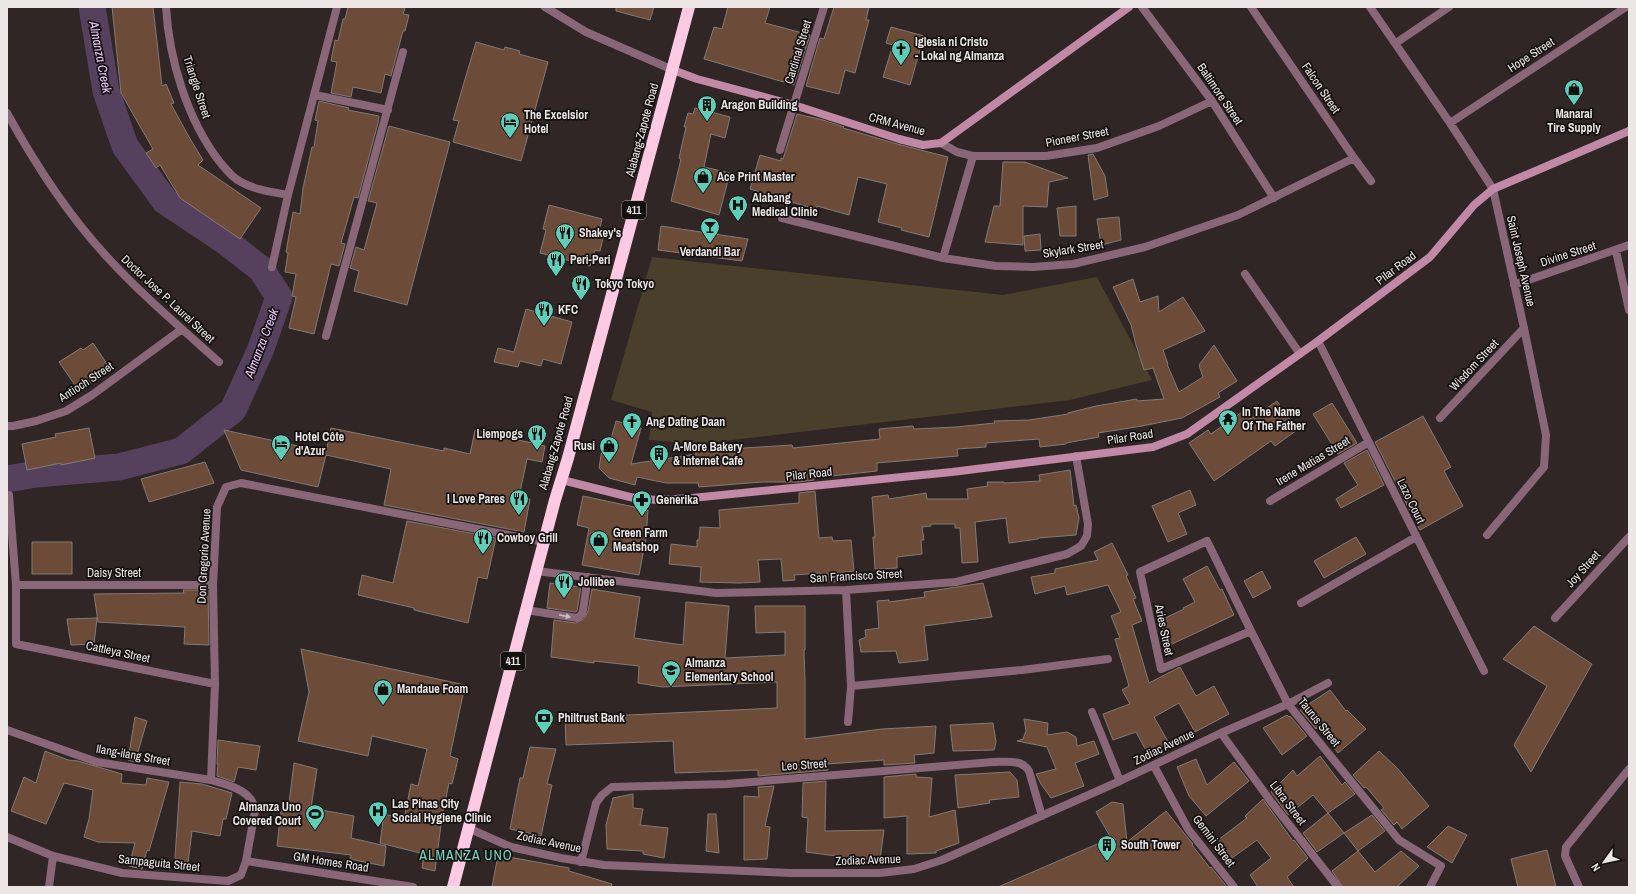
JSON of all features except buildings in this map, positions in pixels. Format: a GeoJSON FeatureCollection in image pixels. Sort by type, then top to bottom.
{"type":"FeatureCollection","features":[{"type":"Feature","properties":{"kind":"highway","name":"Alabang-Zapote Road"},"geometry":{"type":"LineString","coordinates":[[453,887],[536,571],[562,480],[689,7]]}},
{"type":"Feature","properties":{"kind":"street","name":"Triangle Street"},"geometry":{"type":"LineString","coordinates":[[166,7],[167,22],[177,73],[190,113],[202,136],[226,170],[240,182],[288,195]]}},
{"type":"Feature","properties":{"kind":"street"},"geometry":{"type":"LineString","coordinates":[[272,267],[288,195],[337,7]]}},
{"type":"Feature","properties":{"kind":"street"},"geometry":{"type":"LineString","coordinates":[[545,7],[586,32],[673,70]]}},
{"type":"Feature","properties":{"kind":"street","name":"Cardinal Street"},"geometry":{"type":"LineString","coordinates":[[780,150],[824,7]]}},
{"type":"Feature","properties":{"kind":"street"},"geometry":{"type":"LineString","coordinates":[[941,143],[1129,7]]}},
{"type":"Feature","properties":{"kind":"street","name":"Baltimore Street"},"geometry":{"type":"LineString","coordinates":[[1142,7],[1212,102],[1274,198]]}},
{"type":"Feature","properties":{"kind":"street","name":"Falcon Street"},"geometry":{"type":"LineString","coordinates":[[1251,7],[1371,181]]}},
{"type":"Feature","properties":{"kind":"street","name":"Saint Joseph Avenue"},"geometry":{"type":"LineString","coordinates":[[1370,7],[1396,43],[1493,189],[1524,328],[1546,435],[1544,467],[1487,535]]}},
{"type":"Feature","properties":{"kind":"street"},"geometry":{"type":"LineString","coordinates":[[1396,43],[1449,7]]}},
{"type":"Feature","properties":{"kind":"street","name":"Hope Street"},"geometry":{"type":"LineString","coordinates":[[1450,123],[1626,7]]}},
{"type":"Feature","properties":{"kind":"street"},"geometry":{"type":"LineString","coordinates":[[326,336],[403,52]]}},
{"type":"Feature","properties":{"kind":"street","name":"CRM Avenue"},"geometry":{"type":"LineString","coordinates":[[673,70],[697,79],[794,105],[923,145],[941,143]]}},
{"type":"Feature","properties":{"kind":"street"},"geometry":{"type":"LineString","coordinates":[[315,94],[388,110]]}},
{"type":"Feature","properties":{"kind":"street","name":"Pioneer Street"},"geometry":{"type":"LineString","coordinates":[[941,143],[957,152],[973,156],[1046,156],[1097,148],[1159,126],[1212,102]]}},
{"type":"Feature","properties":{"kind":"street","name":"Doctor Jose P. Laurel Street"},"geometry":{"type":"LineString","coordinates":[[7,113],[18,134],[62,202],[107,257],[150,301],[219,362]]}},
{"type":"Feature","properties":{"kind":"street","name":"Pilar Road"},"geometry":{"type":"LineString","coordinates":[[562,480],[634,498],[657,500],[692,498],[952,472],[1153,447],[1187,434],[1318,341],[1430,257],[1474,205],[1493,189],[1629,131]]}},
{"type":"Feature","properties":{"kind":"street"},"geometry":{"type":"LineString","coordinates":[[943,258],[973,156]]}},
{"type":"Feature","properties":{"kind":"street","name":"Skylark Street"},"geometry":{"type":"LineString","coordinates":[[782,218],[943,258],[996,266],[1033,267],[1073,264],[1145,247],[1238,215],[1354,158]]}},
{"type":"Feature","properties":{"kind":"street","name":"Divine Street"},"geometry":{"type":"LineString","coordinates":[[1514,285],[1616,251],[1629,245]]}},
{"type":"Feature","properties":{"kind":"street"},"geometry":{"type":"LineString","coordinates":[[1616,251],[1629,310]]}},
{"type":"Feature","properties":{"kind":"street"},"geometry":{"type":"LineString","coordinates":[[1245,274],[1300,354]]}},
{"type":"Feature","properties":{"kind":"street","name":"Wisdom Street"},"geometry":{"type":"LineString","coordinates":[[1440,418],[1524,328]]}},
{"type":"Feature","properties":{"kind":"street","name":"Antioch Street"},"geometry":{"type":"LineString","coordinates":[[7,426],[36,421],[66,411],[92,395],[182,329]]}},
{"type":"Feature","properties":{"kind":"street","name":"Lazo Court"},"geometry":{"type":"LineString","coordinates":[[1318,341],[1484,671]]}},
{"type":"Feature","properties":{"kind":"street","name":"Irene Matias Street"},"geometry":{"type":"LineString","coordinates":[[1270,501],[1369,442]]}},
{"type":"Feature","properties":{"kind":"street","name":"San Francisco Street"},"geometry":{"type":"LineString","coordinates":[[536,571],[716,593],[846,590],[956,582],[1067,554],[1081,546],[1087,536],[1088,524],[1076,456]]}},
{"type":"Feature","properties":{"kind":"street","name":"Don Gregorio Avenue"},"geometry":{"type":"LineString","coordinates":[[211,780],[215,684],[213,584],[217,507],[226,487],[241,484],[544,542]]}},
{"type":"Feature","properties":{"kind":"street"},"geometry":{"type":"LineString","coordinates":[[9,495],[16,584]]}},
{"type":"Feature","properties":{"kind":"street"},"geometry":{"type":"LineString","coordinates":[[1301,603],[1416,537]]}},
{"type":"Feature","properties":{"kind":"street","name":"Joy Street"},"geometry":{"type":"LineString","coordinates":[[1554,618],[1629,537]]}},
{"type":"Feature","properties":{"kind":"street","name":"Taurus Street"},"geometry":{"type":"LineString","coordinates":[[1207,541],[1250,631],[1288,704],[1400,840],[1441,866],[1430,887]]}},
{"type":"Feature","properties":{"kind":"street","name":"Aries Street"},"geometry":{"type":"LineString","coordinates":[[1207,541],[1140,572],[1161,670],[1250,631]]}},
{"type":"Feature","properties":{"kind":"street"},"geometry":{"type":"LineString","coordinates":[[526,610],[574,618],[579,616],[583,610],[588,577]]}},
{"type":"Feature","properties":{"kind":"street","name":"Daisy Street"},"geometry":{"type":"LineString","coordinates":[[16,584],[213,584]]}},
{"type":"Feature","properties":{"kind":"street","name":"Cattleya Street"},"geometry":{"type":"LineString","coordinates":[[16,584],[16,644],[215,684]]}},
{"type":"Feature","properties":{"kind":"street"},"geometry":{"type":"LineString","coordinates":[[846,590],[851,686],[848,722]]}},
{"type":"Feature","properties":{"kind":"street"},"geometry":{"type":"LineString","coordinates":[[851,686],[1022,670],[1108,659]]}},
{"type":"Feature","properties":{"kind":"street","name":"Zodiac Avenue"},"geometry":{"type":"LineString","coordinates":[[468,828],[511,847],[581,862],[604,865],[784,873],[880,873],[914,869],[942,860],[1154,766],[1221,733],[1288,704],[1328,683]]}},
{"type":"Feature","properties":{"kind":"street"},"geometry":{"type":"LineString","coordinates":[[1092,712],[1120,781]]}},
{"type":"Feature","properties":{"kind":"street","name":"Ilang-ilang Street"},"geometry":{"type":"LineString","coordinates":[[7,730],[97,762],[211,780]]}},
{"type":"Feature","properties":{"kind":"street","name":"Libra Street"},"geometry":{"type":"LineString","coordinates":[[1221,733],[1272,804],[1338,887]]}},
{"type":"Feature","properties":{"kind":"street","name":"Leo Street"},"geometry":{"type":"LineString","coordinates":[[581,862],[596,803],[602,795],[612,787],[727,784],[993,762],[1017,762],[1026,766],[1029,771],[1042,816]]}},
{"type":"Feature","properties":{"kind":"street","name":"Gemini Street"},"geometry":{"type":"LineString","coordinates":[[1154,766],[1188,829],[1234,887]]}},
{"type":"Feature","properties":{"kind":"street"},"geometry":{"type":"LineString","coordinates":[[1579,887],[1565,856],[1566,847],[1629,769]]}},
{"type":"Feature","properties":{"kind":"street"},"geometry":{"type":"LineString","coordinates":[[211,780],[229,785],[242,791],[248,795],[254,803],[255,811],[246,861]]}},
{"type":"Feature","properties":{"kind":"street","name":"Sampaguita Street"},"geometry":{"type":"LineString","coordinates":[[7,837],[54,856],[122,873],[228,881],[241,875],[246,861]]}},
{"type":"Feature","properties":{"kind":"street"},"geometry":{"type":"LineString","coordinates":[[50,887],[54,856]]}},
{"type":"Feature","properties":{"kind":"street","name":"GM Homes Road"},"geometry":{"type":"LineString","coordinates":[[246,861],[413,887]]}},
{"type":"Feature","properties":{"kind":"shaded area"},"geometry":{"type":"Polygon","coordinates":[[[652,257],[1003,295],[1097,277],[1152,380],[1070,400],[699,444],[649,440],[652,412],[611,400],[652,257]]]}},
{"type":"Feature","properties":{"kind":"waterway","name":"Almanza Creek"},"geometry":{"type":"LineString","coordinates":[[7,479],[36,474],[119,467],[181,451],[233,410],[260,351],[279,297],[261,269],[225,241],[165,201],[125,146],[106,91],[92,7]]}},
{"type":"Feature","properties":{"kind":"place","name":"Iglesia ni Cristo - Lokal ng Almanza"},"geometry":{"type":"Point","coordinates":[901,66]}},
{"type":"Feature","properties":{"kind":"place","name":"Manarai Tire Supply"},"geometry":{"type":"Point","coordinates":[1574,106]}},
{"type":"Feature","properties":{"kind":"place","name":"Aragon Building"},"geometry":{"type":"Point","coordinates":[707,122]}},
{"type":"Feature","properties":{"kind":"place","name":"The Excelsior Hotel"},"geometry":{"type":"Point","coordinates":[510,139]}},
{"type":"Feature","properties":{"kind":"place","name":"Ace Print Master"},"geometry":{"type":"Point","coordinates":[703,194]}},
{"type":"Feature","properties":{"kind":"place","name":"Alabang Medical Clinic"},"geometry":{"type":"Point","coordinates":[738,222]}},
{"type":"Feature","properties":{"kind":"place","name":"Verdandi Bar"},"geometry":{"type":"Point","coordinates":[710,244]}},
{"type":"Feature","properties":{"kind":"place","name":"Shakey's"},"geometry":{"type":"Point","coordinates":[565,250]}},
{"type":"Feature","properties":{"kind":"place","name":"Peri-Peri"},"geometry":{"type":"Point","coordinates":[556,277]}},
{"type":"Feature","properties":{"kind":"place","name":"Tokyo Tokyo"},"geometry":{"type":"Point","coordinates":[581,301]}},
{"type":"Feature","properties":{"kind":"place","name":"KFC"},"geometry":{"type":"Point","coordinates":[544,327]}},
{"type":"Feature","properties":{"kind":"place","name":"In The Name Of The Father"},"geometry":{"type":"Point","coordinates":[1228,436]}},
{"type":"Feature","properties":{"kind":"place","name":"Ang Dating Daan"},"geometry":{"type":"Point","coordinates":[632,439]}},
{"type":"Feature","properties":{"kind":"place","name":"Liempogs"},"geometry":{"type":"Point","coordinates":[537,451]}},
{"type":"Feature","properties":{"kind":"place","name":"Hotel Côte d'Azur"},"geometry":{"type":"Point","coordinates":[281,461]}},
{"type":"Feature","properties":{"kind":"place","name":"Rusi"},"geometry":{"type":"Point","coordinates":[609,463]}},
{"type":"Feature","properties":{"kind":"place","name":"A-More Bakery & Internet Cafe"},"geometry":{"type":"Point","coordinates":[659,471]}},
{"type":"Feature","properties":{"kind":"place","name":"I Love Pares"},"geometry":{"type":"Point","coordinates":[519,516]}},
{"type":"Feature","properties":{"kind":"place","name":"Generika"},"geometry":{"type":"Point","coordinates":[642,517]}},
{"type":"Feature","properties":{"kind":"place","name":"Cowboy Grill"},"geometry":{"type":"Point","coordinates":[483,555]}},
{"type":"Feature","properties":{"kind":"place","name":"Green Farm Meatshop"},"geometry":{"type":"Point","coordinates":[599,557]}},
{"type":"Feature","properties":{"kind":"place","name":"Jollibee"},"geometry":{"type":"Point","coordinates":[564,599]}},
{"type":"Feature","properties":{"kind":"place","name":"Almanza Elementary School"},"geometry":{"type":"Point","coordinates":[671,687]}},
{"type":"Feature","properties":{"kind":"place","name":"Mandaue Foam"},"geometry":{"type":"Point","coordinates":[383,706]}},
{"type":"Feature","properties":{"kind":"place","name":"Philtrust Bank"},"geometry":{"type":"Point","coordinates":[544,735]}},
{"type":"Feature","properties":{"kind":"place","name":"Las Pinas City Social Hygiene Clinic"},"geometry":{"type":"Point","coordinates":[378,828]}},
{"type":"Feature","properties":{"kind":"place","name":"Almanza Uno Covered Court"},"geometry":{"type":"Point","coordinates":[315,831]}},
{"type":"Feature","properties":{"kind":"place","name":"South Tower"},"geometry":{"type":"Point","coordinates":[1107,862]}},
{"type":"Feature","properties":{"kind":"district","name":"ALMANZA UNO"},"geometry":{"type":"Point","coordinates":[466,855]}}]}
